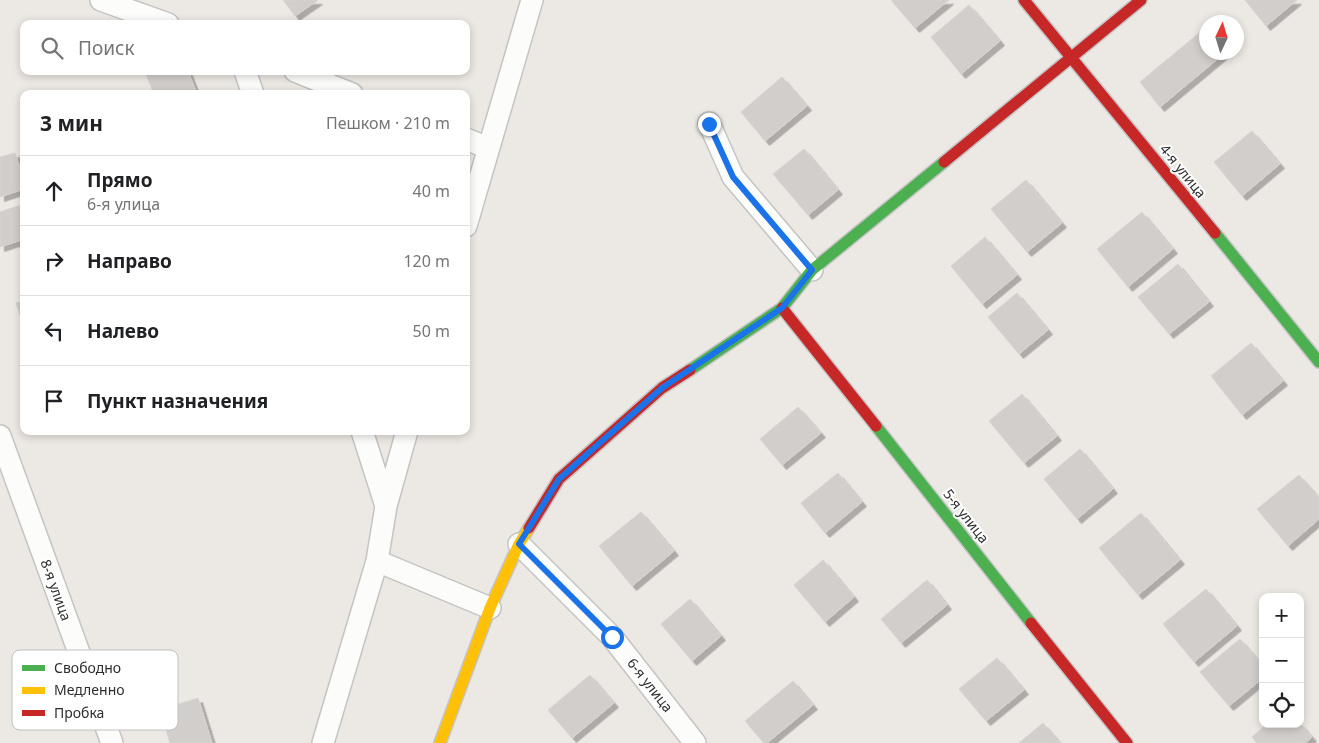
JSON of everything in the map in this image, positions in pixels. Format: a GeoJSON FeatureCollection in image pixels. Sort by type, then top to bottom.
{"type":"FeatureCollection","features":[{"type":"Feature","properties":{"kind":"street"},"geometry":{"type":"LineString","coordinates":[[101,0],[157,20]]}},
{"type":"Feature","properties":{"kind":"street"},"geometry":{"type":"LineString","coordinates":[[470,212],[532,0]]}},
{"type":"Feature","properties":{"kind":"street","name":"4-я улица"},"geometry":{"type":"LineString","coordinates":[[1024,0],[1319,362]]}},
{"type":"Feature","properties":{"kind":"street"},"geometry":{"type":"LineString","coordinates":[[440,743],[490,608],[519,544],[559,479],[662,388],[782,308],[812,270],[1141,0]]}},
{"type":"Feature","properties":{"kind":"street"},"geometry":{"type":"LineString","coordinates":[[246,75],[251,90]]}},
{"type":"Feature","properties":{"kind":"street"},"geometry":{"type":"LineString","coordinates":[[305,75],[342,90]]}},
{"type":"Feature","properties":{"kind":"street"},"geometry":{"type":"LineString","coordinates":[[709,124],[733,177],[812,270]]}},
{"type":"Feature","properties":{"kind":"street"},"geometry":{"type":"LineString","coordinates":[[470,141],[488,148]]}},
{"type":"Feature","properties":{"kind":"street","name":"5-я улица"},"geometry":{"type":"LineString","coordinates":[[782,308],[1127,743]]}},
{"type":"Feature","properties":{"kind":"street"},"geometry":{"type":"LineString","coordinates":[[363,435],[386,506]]}},
{"type":"Feature","properties":{"kind":"street"},"geometry":{"type":"LineString","coordinates":[[322,743],[377,561],[386,506],[406,435]]}},
{"type":"Feature","properties":{"kind":"street","name":"8-я улица"},"geometry":{"type":"LineString","coordinates":[[0,436],[78,650]]}},
{"type":"Feature","properties":{"kind":"street","name":"6-я улица"},"geometry":{"type":"LineString","coordinates":[[519,544],[612,637],[695,743]]}},
{"type":"Feature","properties":{"kind":"street"},"geometry":{"type":"LineString","coordinates":[[377,561],[490,608]]}},
{"type":"Feature","properties":{"kind":"street","name":"8-я улица"},"geometry":{"type":"LineString","coordinates":[[107,730],[112,743]]}},
{"type":"Feature","properties":{"kind":"building"},"geometry":{"type":"Polygon","coordinates":[[[283,0],[318,0],[295,16],[283,0]]]}},
{"type":"Feature","properties":{"kind":"building"},"geometry":{"type":"Polygon","coordinates":[[[891,0],[949,0],[915,28],[891,0]]]}},
{"type":"Feature","properties":{"kind":"building"},"geometry":{"type":"Polygon","coordinates":[[[1245,0],[1297,0],[1266,26],[1245,0]]]}},
{"type":"Feature","properties":{"kind":"building"},"geometry":{"type":"Polygon","coordinates":[[[969,5],[1000,41],[961,74],[931,37],[969,5]]]}},
{"type":"Feature","properties":{"kind":"building"},"geometry":{"type":"Polygon","coordinates":[[[1199,33],[1199,60],[1216,60],[1160,107],[1140,82],[1199,33]]]}},
{"type":"Feature","properties":{"kind":"building"},"geometry":{"type":"Polygon","coordinates":[[[146,75],[190,75],[195,90],[152,90],[146,75]]]}},
{"type":"Feature","properties":{"kind":"building"},"geometry":{"type":"Polygon","coordinates":[[[782,77],[807,106],[765,141],[741,112],[782,77]]]}},
{"type":"Feature","properties":{"kind":"building"},"geometry":{"type":"Polygon","coordinates":[[[1252,131],[1280,164],[1242,196],[1214,162],[1252,131]]]}},
{"type":"Feature","properties":{"kind":"building"},"geometry":{"type":"Polygon","coordinates":[[[804,149],[838,190],[808,215],[773,174],[804,149]]]}},
{"type":"Feature","properties":{"kind":"building"},"geometry":{"type":"Polygon","coordinates":[[[15,153],[20,168],[20,190],[0,197],[0,157],[15,153]]]}},
{"type":"Feature","properties":{"kind":"building"},"geometry":{"type":"Polygon","coordinates":[[[1026,180],[1062,223],[1027,252],[991,209],[1026,180]]]}},
{"type":"Feature","properties":{"kind":"building"},"geometry":{"type":"Polygon","coordinates":[[[20,205],[20,240],[0,247],[0,212],[20,205]]]}},
{"type":"Feature","properties":{"kind":"building"},"geometry":{"type":"Polygon","coordinates":[[[1142,212],[1173,249],[1128,287],[1097,249],[1142,212]]]}},
{"type":"Feature","properties":{"kind":"building"},"geometry":{"type":"Polygon","coordinates":[[[985,237],[1017,275],[982,304],[951,266],[985,237]]]}},
{"type":"Feature","properties":{"kind":"building"},"geometry":{"type":"Polygon","coordinates":[[[1178,264],[1209,302],[1169,334],[1138,297],[1178,264]]]}},
{"type":"Feature","properties":{"kind":"building"},"geometry":{"type":"Polygon","coordinates":[[[1017,293],[1048,330],[1019,354],[988,317],[1017,293]]]}},
{"type":"Feature","properties":{"kind":"building"},"geometry":{"type":"Polygon","coordinates":[[[20,302],[20,315],[16,303],[20,302]]]}},
{"type":"Feature","properties":{"kind":"building"},"geometry":{"type":"Polygon","coordinates":[[[1251,343],[1283,381],[1242,415],[1211,376],[1251,343]]]}},
{"type":"Feature","properties":{"kind":"building"},"geometry":{"type":"Polygon","coordinates":[[[1022,394],[1057,436],[1024,463],[989,421],[1022,394]]]}},
{"type":"Feature","properties":{"kind":"building"},"geometry":{"type":"Polygon","coordinates":[[[798,407],[821,433],[782,465],[760,439],[798,407]]]}},
{"type":"Feature","properties":{"kind":"building"},"geometry":{"type":"Polygon","coordinates":[[[1080,449],[1113,489],[1077,519],[1044,479],[1080,449]]]}},
{"type":"Feature","properties":{"kind":"building"},"geometry":{"type":"Polygon","coordinates":[[[838,473],[862,502],[825,533],[801,503],[838,473]]]}},
{"type":"Feature","properties":{"kind":"building"},"geometry":{"type":"Polygon","coordinates":[[[1299,475],[1319,498],[1319,519],[1288,546],[1257,509],[1299,475]]]}},
{"type":"Feature","properties":{"kind":"building"},"geometry":{"type":"Polygon","coordinates":[[[641,512],[674,551],[632,586],[599,546],[641,512]]]}},
{"type":"Feature","properties":{"kind":"building"},"geometry":{"type":"Polygon","coordinates":[[[1141,513],[1180,560],[1138,595],[1099,548],[1141,513]]]}},
{"type":"Feature","properties":{"kind":"building"},"geometry":{"type":"Polygon","coordinates":[[[823,560],[854,597],[825,622],[794,585],[823,560]]]}},
{"type":"Feature","properties":{"kind":"building"},"geometry":{"type":"Polygon","coordinates":[[[927,580],[947,605],[901,643],[881,619],[927,580]]]}},
{"type":"Feature","properties":{"kind":"building"},"geometry":{"type":"Polygon","coordinates":[[[1206,589],[1237,626],[1194,662],[1163,624],[1206,589]]]}},
{"type":"Feature","properties":{"kind":"building"},"geometry":{"type":"Polygon","coordinates":[[[690,599],[721,636],[692,661],[661,624],[690,599]]]}},
{"type":"Feature","properties":{"kind":"building"},"geometry":{"type":"Polygon","coordinates":[[[1240,639],[1259,661],[1259,681],[1229,706],[1200,672],[1240,639]]]}},
{"type":"Feature","properties":{"kind":"building"},"geometry":{"type":"Polygon","coordinates":[[[997,658],[1024,690],[986,721],[959,689],[997,658]]]}},
{"type":"Feature","properties":{"kind":"building"},"geometry":{"type":"Polygon","coordinates":[[[590,675],[614,703],[572,738],[548,710],[590,675]]]}},
{"type":"Feature","properties":{"kind":"building"},"geometry":{"type":"Polygon","coordinates":[[[793,681],[813,705],[767,743],[764,743],[745,721],[793,681]]]}},
{"type":"Feature","properties":{"kind":"building"},"geometry":{"type":"Polygon","coordinates":[[[198,698],[212,743],[170,743],[166,730],[178,730],[178,704],[198,698]]]}},
{"type":"Feature","properties":{"kind":"building"},"geometry":{"type":"Polygon","coordinates":[[[1043,723],[1060,743],[1019,743],[1043,723]]]}},
{"type":"Feature","properties":{"kind":"building"},"geometry":{"type":"Polygon","coordinates":[[[1262,728],[1304,728],[1312,737],[1305,743],[1257,743],[1252,737],[1262,728]]]}},
{"type":"Feature","properties":{"kind":"traffic: fast"},"geometry":{"type":"LineString","coordinates":[[690,370],[782,308],[812,270],[944,162]]}},
{"type":"Feature","properties":{"kind":"traffic: fast"},"geometry":{"type":"LineString","coordinates":[[1215,233],[1319,362]]}},
{"type":"Feature","properties":{"kind":"traffic: fast"},"geometry":{"type":"LineString","coordinates":[[876,426],[1031,623]]}},
{"type":"Feature","properties":{"kind":"traffic: slow"},"geometry":{"type":"LineString","coordinates":[[440,743],[490,608],[519,544],[529,528]]}},
{"type":"Feature","properties":{"kind":"traffic: jam"},"geometry":{"type":"LineString","coordinates":[[1024,0],[1215,233]]}},
{"type":"Feature","properties":{"kind":"traffic: jam"},"geometry":{"type":"LineString","coordinates":[[944,162],[1141,0]]}},
{"type":"Feature","properties":{"kind":"traffic: jam"},"geometry":{"type":"LineString","coordinates":[[782,308],[876,426]]}},
{"type":"Feature","properties":{"kind":"traffic: jam"},"geometry":{"type":"LineString","coordinates":[[529,528],[559,479],[662,388],[690,370]]}},
{"type":"Feature","properties":{"kind":"traffic: jam"},"geometry":{"type":"LineString","coordinates":[[1031,623],[1127,743]]}},
{"type":"Feature","properties":{"kind":"route"},"geometry":{"type":"LineString","coordinates":[[612,637],[519,544],[559,479],[662,388],[782,308],[812,270],[733,177],[709,124]]}}]}
